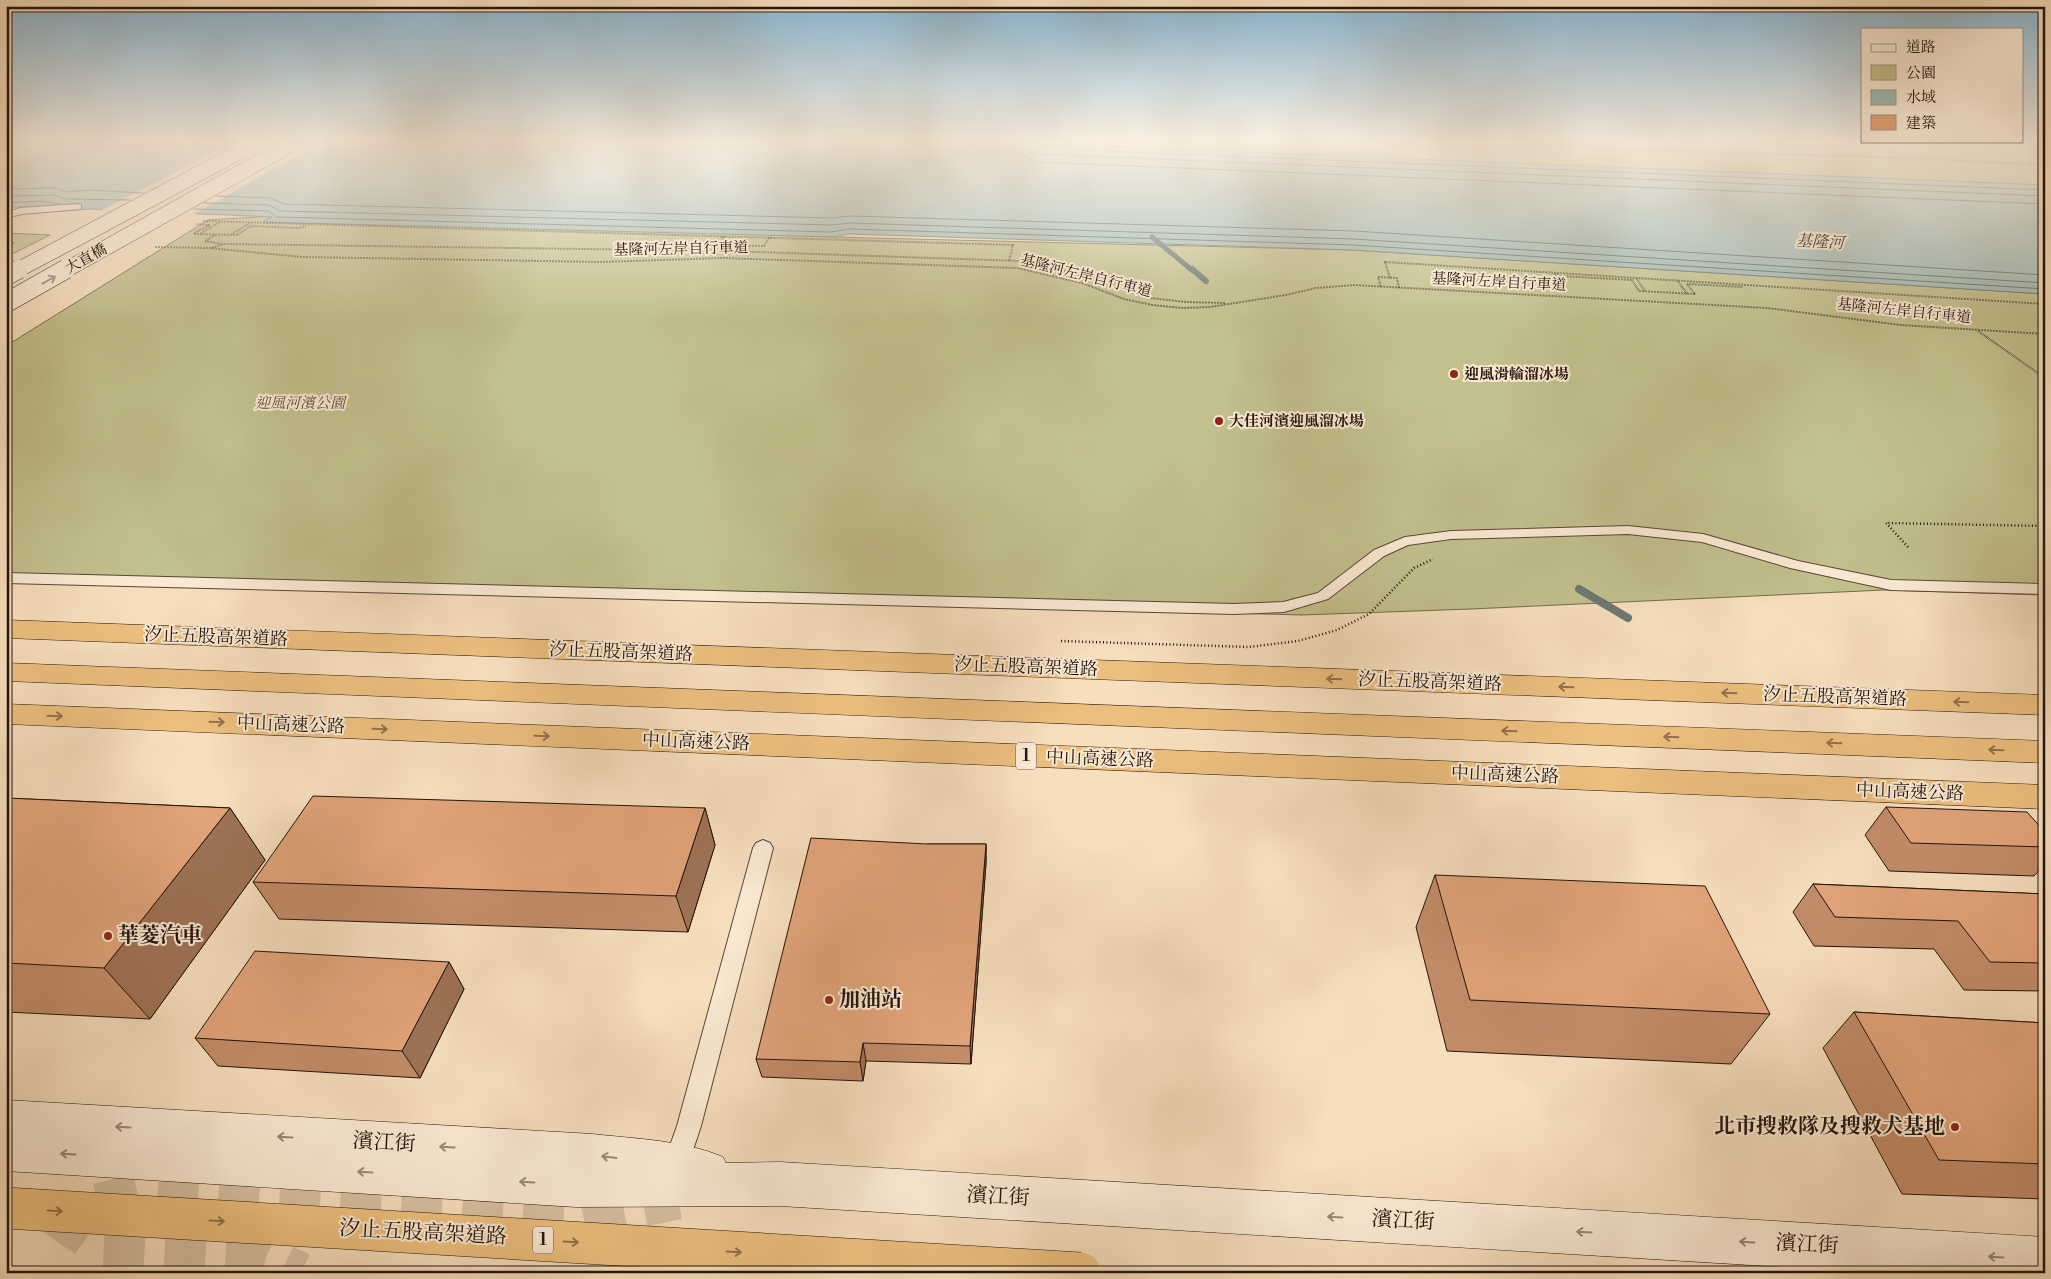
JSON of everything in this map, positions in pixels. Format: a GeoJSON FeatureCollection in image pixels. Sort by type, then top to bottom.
{"type":"FeatureCollection","features":[{"type":"Feature","properties":{"kind":"highway","name":"汐止五股高架道路"},"geometry":{"type":"LineString","coordinates":[[6,629],[2045,705]]}},
{"type":"Feature","properties":{"kind":"highway"},"geometry":{"type":"LineString","coordinates":[[6,672],[2045,752]]}},
{"type":"Feature","properties":{"kind":"highway","name":"中山高速公路"},"geometry":{"type":"LineString","coordinates":[[6,714],[2045,797]]}},
{"type":"Feature","properties":{"kind":"highway","name":"汐止五股高架道路"},"geometry":{"type":"LineString","coordinates":[[6,1208],[1080,1273]]}},
{"type":"Feature","properties":{"kind":"main road","name":"大直橋"},"geometry":{"type":"LineString","coordinates":[[6,276],[148,201]]}},
{"type":"Feature","properties":{"kind":"main road","name":"大直橋"},"geometry":{"type":"LineString","coordinates":[[6,303],[189,201]]}},
{"type":"Feature","properties":{"kind":"main road","name":"濱江街"},"geometry":{"type":"LineString","coordinates":[[6,1120],[593,1156],[676,1165],[760,1183]]}},
{"type":"Feature","properties":{"kind":"main road","name":"濱江街"},"geometry":{"type":"LineString","coordinates":[[6,1150],[576,1185],[760,1183],[2045,1260]]}},
{"type":"Feature","properties":{"kind":"lane"},"geometry":{"type":"LineString","coordinates":[[7,216],[20,211],[78,207]]}},
{"type":"Feature","properties":{"kind":"lane"},"geometry":{"type":"LineString","coordinates":[[7,216],[23,216]]}},
{"type":"Feature","properties":{"kind":"lane"},"geometry":{"type":"LineString","coordinates":[[6,578],[1234,609],[1284,607],[1323,596],[1379,552],[1405,541],[1451,535],[1628,530],[1703,538],[1795,565],[1891,585],[2045,589]]}},
{"type":"Feature","properties":{"kind":"lane"},"geometry":{"type":"LineString","coordinates":[[676,1165],[689,1126],[763,848]]}},
{"type":"Feature","properties":{"kind":"path"},"geometry":{"type":"LineString","coordinates":[[192,221],[1013,244],[1009,261]]}},
{"type":"Feature","properties":{"kind":"path"},"geometry":{"type":"LineString","coordinates":[[200,234],[220,222]]}},
{"type":"Feature","properties":{"kind":"path"},"geometry":{"type":"LineString","coordinates":[[231,235],[251,223]]}},
{"type":"Feature","properties":{"kind":"path"},"geometry":{"type":"LineString","coordinates":[[194,234],[237,235],[251,226],[298,228],[310,225]]}},
{"type":"Feature","properties":{"kind":"path"},"geometry":{"type":"LineString","coordinates":[[216,234],[205,241],[224,244],[728,250],[1019,261],[1031,262],[1060,270],[1150,298],[1186,302],[1231,303]]}},
{"type":"Feature","properties":{"kind":"path"},"geometry":{"type":"LineString","coordinates":[[666,234],[671,236],[724,237],[719,246],[764,246],[769,238],[821,238]]}},
{"type":"Feature","properties":{"kind":"path"},"geometry":{"type":"LineString","coordinates":[[724,246],[730,236]]}},
{"type":"Feature","properties":{"kind":"path"},"geometry":{"type":"LineString","coordinates":[[760,246],[766,236]]}},
{"type":"Feature","properties":{"kind":"path","name":"基隆河左岸自行車道"},"geometry":{"type":"LineString","coordinates":[[224,244],[209,248],[312,257],[601,262],[723,258],[1017,268],[1082,283],[1124,299],[1152,305],[1183,308],[1210,307],[1332,286],[1381,287],[1767,308],[1876,322],[2045,334]]}},
{"type":"Feature","properties":{"kind":"path"},"geometry":{"type":"LineString","coordinates":[[723,258],[731,246]]}},
{"type":"Feature","properties":{"kind":"path"},"geometry":{"type":"LineString","coordinates":[[741,259],[749,246]]}},
{"type":"Feature","properties":{"kind":"path"},"geometry":{"type":"LineString","coordinates":[[1000,268],[1002,260]]}},
{"type":"Feature","properties":{"kind":"path"},"geometry":{"type":"LineString","coordinates":[[1017,268],[1019,261]]}},
{"type":"Feature","properties":{"kind":"path"},"geometry":{"type":"LineString","coordinates":[[1390,278],[1385,262],[2045,304]]}},
{"type":"Feature","properties":{"kind":"path"},"geometry":{"type":"LineString","coordinates":[[1550,273],[1560,276],[1632,280],[1639,291],[1687,294],[1695,294],[1687,284],[1760,288],[1766,286]]}},
{"type":"Feature","properties":{"kind":"path"},"geometry":{"type":"LineString","coordinates":[[1381,287],[1378,277],[1397,278],[1400,288]]}},
{"type":"Feature","properties":{"kind":"path"},"geometry":{"type":"LineString","coordinates":[[1636,278],[1645,291]]}},
{"type":"Feature","properties":{"kind":"path"},"geometry":{"type":"LineString","coordinates":[[1678,281],[1687,294]]}},
{"type":"Feature","properties":{"kind":"path"},"geometry":{"type":"LineString","coordinates":[[1664,292],[1671,303]]}},
{"type":"Feature","properties":{"kind":"path"},"geometry":{"type":"LineString","coordinates":[[1976,330],[2045,378]]}},
{"type":"Feature","properties":{"kind":"path"},"geometry":{"type":"LineString","coordinates":[[1908,547],[1886,523],[2045,526]]}},
{"type":"Feature","properties":{"kind":"green space","name":"迎風河濱公園"},"geometry":{"type":"Polygon","coordinates":[[[273,216],[832,237],[1353,250],[2045,294],[2045,595],[1884,590],[1302,615],[6,580],[6,346],[208,220],[273,216]]]}},
{"type":"Feature","properties":{"kind":"green space"},"geometry":{"type":"Polygon","coordinates":[[[6,233],[50,235],[6,257],[6,233]]]}},
{"type":"Feature","properties":{"kind":"water","name":"基隆河"},"geometry":{"type":"Polygon","coordinates":[[[6,201],[2045,201],[2045,294],[1353,250],[849,234],[832,237],[263,222],[272,217],[90,209],[51,212],[58,207],[6,207],[6,201]]]}},
{"type":"Feature","properties":{"kind":"pier"},"geometry":{"type":"Polygon","coordinates":[[[120,201],[218,201],[191,216],[96,213],[120,201]]]}},
{"type":"Feature","properties":{"kind":"building"},"geometry":{"type":"Polygon","coordinates":[[[313,796],[705,808],[676,896],[253,882],[313,796]]]}},
{"type":"Feature","properties":{"kind":"building"},"geometry":{"type":"Polygon","coordinates":[[[6,798],[230,808],[104,968],[6,963],[6,798]]]}},
{"type":"Feature","properties":{"kind":"building"},"geometry":{"type":"Polygon","coordinates":[[[1886,807],[2027,812],[2045,832],[2045,847],[1911,843],[1886,807]]]}},
{"type":"Feature","properties":{"kind":"building"},"geometry":{"type":"Polygon","coordinates":[[[811,838],[927,844],[986,844],[970,1046],[863,1043],[860,1062],[756,1059],[811,838]]]}},
{"type":"Feature","properties":{"kind":"building"},"geometry":{"type":"Polygon","coordinates":[[[1435,875],[1705,886],[1770,1014],[1470,1000],[1435,875]]]}},
{"type":"Feature","properties":{"kind":"building"},"geometry":{"type":"Polygon","coordinates":[[[1813,884],[2045,894],[2045,963],[1990,962],[1958,921],[1835,917],[1813,884]]]}},
{"type":"Feature","properties":{"kind":"building"},"geometry":{"type":"Polygon","coordinates":[[[255,951],[449,962],[402,1051],[195,1038],[255,951]]]}},
{"type":"Feature","properties":{"kind":"building"},"geometry":{"type":"Polygon","coordinates":[[[1854,1012],[2045,1023],[2045,1164],[1939,1160],[1854,1012]]]}},
{"type":"Feature","properties":{"kind":"waterway"},"geometry":{"type":"LineString","coordinates":[[1152,237],[1193,271]]}},
{"type":"Feature","properties":{"kind":"waterway"},"geometry":{"type":"LineString","coordinates":[[1192,269],[1206,281]]}},
{"type":"Feature","properties":{"kind":"waterway"},"geometry":{"type":"LineString","coordinates":[[1579,589],[1628,618]]}},
{"type":"Feature","properties":{"kind":"tunnel"},"geometry":{"type":"LineString","coordinates":[[98,1204],[147,1192],[580,1219],[678,1199]]}},
{"type":"Feature","properties":{"kind":"tunnel"},"geometry":{"type":"LineString","coordinates":[[53,1214],[101,1247],[265,1256],[301,1273]]}},
{"type":"Feature","properties":{"kind":"place","name":"迎風滑輪溜冰場"},"geometry":{"type":"Point","coordinates":[1454,374]}},
{"type":"Feature","properties":{"kind":"place","name":"大佳河濱迎風溜冰場"},"geometry":{"type":"Point","coordinates":[1219,421]}},
{"type":"Feature","properties":{"kind":"place","name":"華菱汽車"},"geometry":{"type":"Point","coordinates":[108,936]}},
{"type":"Feature","properties":{"kind":"place","name":"加油站"},"geometry":{"type":"Point","coordinates":[829,1000]}},
{"type":"Feature","properties":{"kind":"place","name":"北市搜救隊及搜救犬基地"},"geometry":{"type":"Point","coordinates":[1955,1127]}}]}
